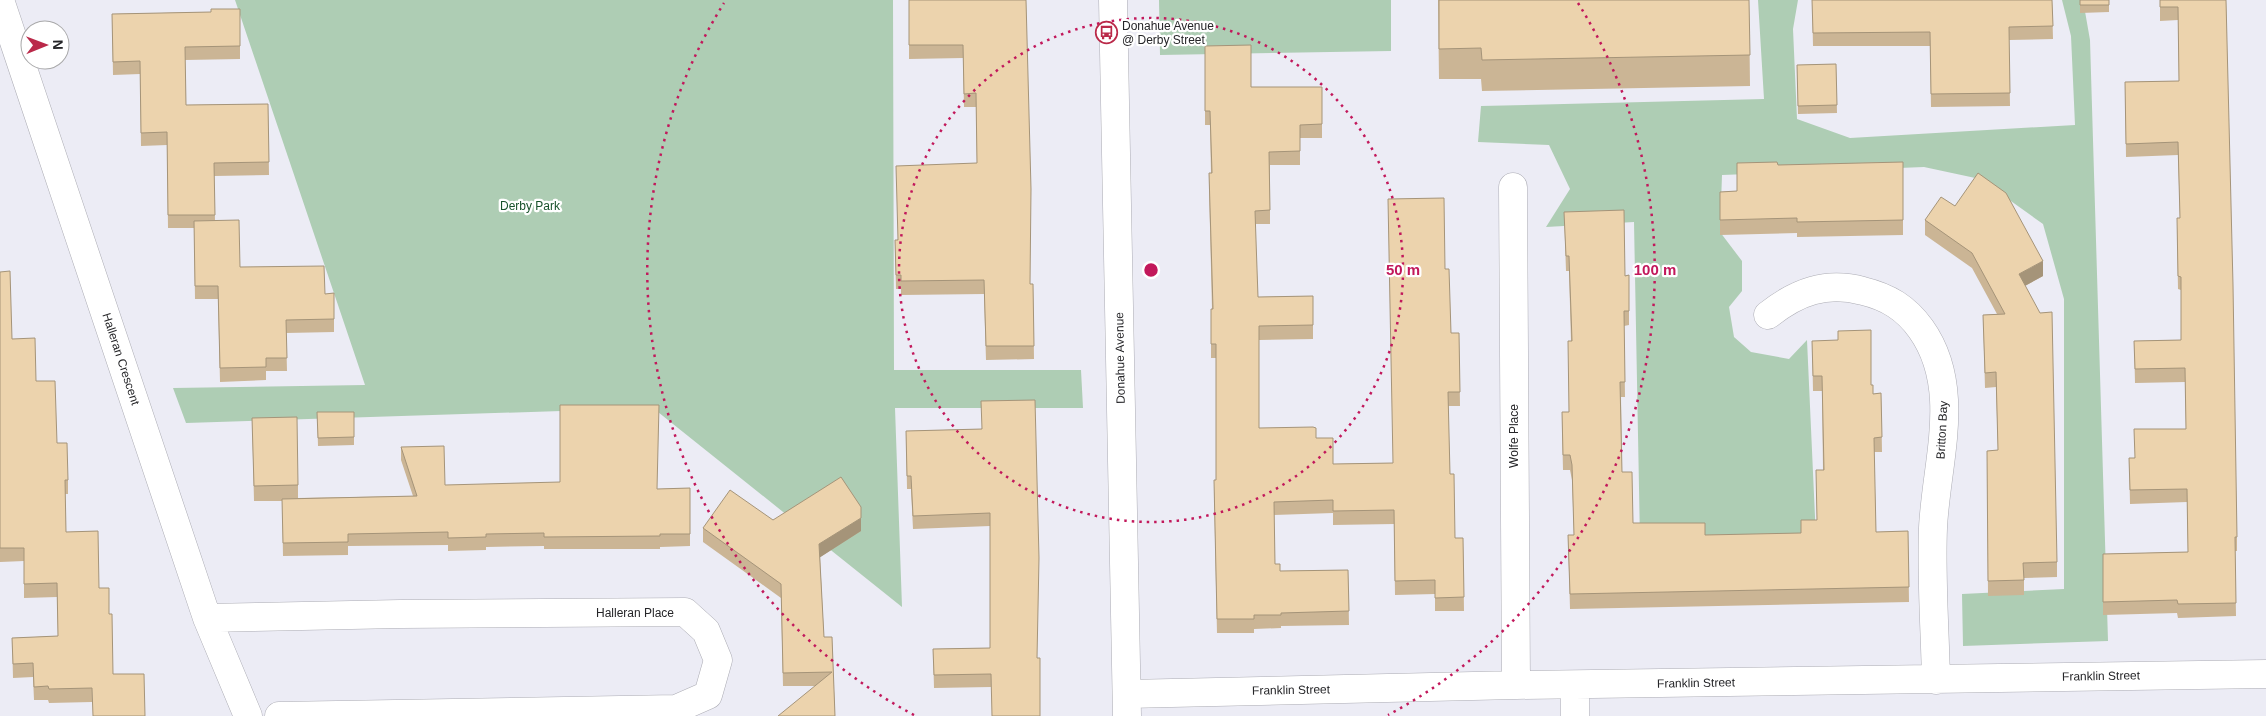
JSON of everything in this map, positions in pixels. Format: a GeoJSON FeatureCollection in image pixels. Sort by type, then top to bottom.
{"type":"FeatureCollection","features":[{"type":"Feature","properties":{"kind":"street","name":"Halleran Crescent"},"geometry":{"type":"LineString","coordinates":[[0,0],[207,618],[248,716]]}},
{"type":"Feature","properties":{"kind":"street","name":"Donahue Avenue"},"geometry":{"type":"LineString","coordinates":[[1113,0],[1127,705]]}},
{"type":"Feature","properties":{"kind":"street","name":"Wolfe Place"},"geometry":{"type":"LineString","coordinates":[[1512,187],[1516,685]]}},
{"type":"Feature","properties":{"kind":"street","name":"Britton Bay"},"geometry":{"type":"LineString","coordinates":[[1768,315],[1785,302],[1806,291],[1831,288],[1856,289],[1879,295],[1897,304],[1913,317],[1928,339],[1938,363],[1944,390],[1945,417],[1933,530],[1936,680]]}},
{"type":"Feature","properties":{"kind":"street","name":"Halleran Place"},"geometry":{"type":"LineString","coordinates":[[207,618],[427,613],[685,612],[706,631],[718,660],[708,695],[676,709],[279,716]]}},
{"type":"Feature","properties":{"kind":"street","name":"Franklin Street"},"geometry":{"type":"LineString","coordinates":[[1127,705],[1516,685],[2266,674]]}},
{"type":"Feature","properties":{"kind":"street"},"geometry":{"type":"LineString","coordinates":[[1575,685],[1575,716]]}},
{"type":"Feature","properties":{"kind":"green space","name":"Derby Park"},"geometry":{"type":"Polygon","coordinates":[[[235,0],[893,0],[894,370],[1081,370],[1083,408],[895,408],[902,607],[653,408],[186,423],[173,388],[365,385],[235,0]]]}},
{"type":"Feature","properties":{"kind":"green space"},"geometry":{"type":"Polygon","coordinates":[[[1159,0],[1391,0],[1391,51],[1160,55],[1159,0]]]}},
{"type":"Feature","properties":{"kind":"green space"},"geometry":{"type":"Polygon","coordinates":[[[1758,0],[1798,0],[1793,29],[1797,119],[1850,138],[2075,125],[2071,36],[2062,0],[2083,0],[2090,40],[2108,641],[1963,646],[1962,594],[2064,589],[2064,299],[2043,224],[1980,179],[1924,167],[1722,175],[1720,232],[1742,261],[1742,291],[1729,307],[1734,337],[1751,352],[1789,359],[1807,340],[1816,539],[1640,541],[1634,222],[1546,227],[1570,189],[1549,145],[1478,142],[1481,106],[1764,99],[1758,0]]]}},
{"type":"Feature","properties":{"kind":"building"},"geometry":{"type":"Polygon","coordinates":[[[909,0],[1026,0],[1031,189],[1030,284],[1033,284],[1034,346],[986,346],[984,280],[901,281],[901,275],[896,275],[895,240],[898,240],[896,166],[977,163],[976,93],[964,94],[963,45],[909,45],[909,0]]]}},
{"type":"Feature","properties":{"kind":"building"},"geometry":{"type":"Polygon","coordinates":[[[1439,0],[1749,0],[1750,55],[1482,60],[1481,48],[1439,49],[1439,0]]]}},
{"type":"Feature","properties":{"kind":"building"},"geometry":{"type":"Polygon","coordinates":[[[1812,0],[2052,0],[2053,26],[2009,27],[2010,93],[1931,94],[1930,32],[1813,33],[1812,0]]]}},
{"type":"Feature","properties":{"kind":"building"},"geometry":{"type":"Polygon","coordinates":[[[2080,0],[2109,0],[2109,5],[2080,5],[2080,0]]]}},
{"type":"Feature","properties":{"kind":"building"},"geometry":{"type":"Polygon","coordinates":[[[2160,0],[2226,0],[2233,285],[2237,537],[2235,537],[2236,603],[2178,604],[2177,600],[2103,602],[2103,554],[2188,552],[2187,489],[2130,490],[2129,458],[2135,458],[2134,429],[2186,429],[2185,368],[2135,369],[2134,341],[2181,340],[2181,277],[2178,276],[2177,218],[2180,218],[2178,142],[2126,144],[2125,82],[2179,81],[2178,7],[2160,7],[2160,0]]]}},
{"type":"Feature","properties":{"kind":"building"},"geometry":{"type":"Polygon","coordinates":[[[211,9],[240,9],[240,46],[185,47],[186,105],[268,104],[269,162],[214,163],[215,215],[168,215],[167,132],[141,133],[140,61],[113,62],[112,14],[211,12],[211,9]]]}},
{"type":"Feature","properties":{"kind":"building"},"geometry":{"type":"Polygon","coordinates":[[[1251,45],[1251,87],[1322,87],[1322,124],[1300,125],[1300,151],[1269,152],[1270,210],[1255,211],[1258,297],[1313,296],[1313,325],[1259,326],[1259,428],[1316,428],[1316,438],[1333,438],[1333,464],[1393,463],[1388,199],[1444,198],[1445,269],[1449,269],[1451,333],[1459,333],[1460,392],[1448,392],[1450,474],[1454,474],[1455,538],[1463,538],[1464,597],[1435,598],[1435,580],[1395,581],[1394,510],[1333,511],[1333,500],[1274,502],[1275,564],[1280,564],[1280,571],[1348,570],[1349,611],[1254,615],[1254,619],[1217,619],[1214,480],[1216,480],[1216,344],[1211,344],[1211,309],[1213,309],[1209,173],[1212,173],[1210,111],[1205,111],[1205,46],[1251,45]]]}},
{"type":"Feature","properties":{"kind":"building"},"geometry":{"type":"Polygon","coordinates":[[[1836,64],[1837,105],[1798,106],[1797,65],[1836,64]]]}},
{"type":"Feature","properties":{"kind":"building"},"geometry":{"type":"Polygon","coordinates":[[[1777,162],[1778,165],[1903,162],[1903,220],[1797,222],[1797,218],[1720,220],[1720,192],[1737,191],[1737,163],[1777,162]]]}},
{"type":"Feature","properties":{"kind":"building"},"geometry":{"type":"Polygon","coordinates":[[[1978,173],[2006,193],[2043,261],[2019,274],[2040,313],[2052,312],[2057,562],[2023,563],[2024,580],[1988,581],[1987,451],[1998,450],[1996,372],[1985,373],[1983,315],[2005,314],[1972,253],[1925,220],[1941,197],[1955,206],[1978,173]]]}},
{"type":"Feature","properties":{"kind":"building"},"geometry":{"type":"Polygon","coordinates":[[[1624,210],[1625,276],[1629,275],[1629,311],[1624,311],[1625,382],[1620,382],[1622,472],[1632,472],[1633,523],[1705,523],[1705,535],[1801,533],[1801,520],[1817,520],[1816,470],[1824,470],[1822,376],[1813,376],[1812,341],[1838,340],[1838,331],[1871,330],[1871,385],[1873,385],[1873,394],[1881,393],[1882,437],[1874,438],[1876,532],[1908,531],[1909,587],[1570,594],[1568,535],[1574,535],[1572,465],[1570,455],[1563,455],[1562,412],[1569,412],[1568,341],[1572,341],[1569,256],[1566,256],[1564,212],[1624,210]]]}},
{"type":"Feature","properties":{"kind":"building"},"geometry":{"type":"Polygon","coordinates":[[[239,220],[240,267],[324,266],[325,294],[334,293],[334,319],[286,320],[287,358],[266,358],[266,367],[220,368],[218,286],[195,286],[194,221],[239,220]]]}},
{"type":"Feature","properties":{"kind":"building"},"geometry":{"type":"Polygon","coordinates":[[[10,271],[12,339],[35,338],[36,381],[55,381],[57,443],[67,443],[68,480],[65,480],[66,532],[98,531],[99,588],[109,588],[109,614],[112,614],[113,674],[144,674],[145,716],[93,716],[92,688],[49,689],[48,686],[34,687],[33,663],[13,664],[12,638],[58,636],[57,583],[24,584],[24,548],[0,548],[0,272],[10,271]]]}},
{"type":"Feature","properties":{"kind":"building"},"geometry":{"type":"Polygon","coordinates":[[[1035,400],[1039,558],[1037,658],[1040,658],[1040,716],[992,716],[991,674],[934,675],[933,649],[990,648],[990,513],[913,516],[911,476],[907,476],[906,431],[982,429],[981,401],[1035,400]]]}},
{"type":"Feature","properties":{"kind":"building"},"geometry":{"type":"Polygon","coordinates":[[[560,405],[659,405],[657,489],[690,488],[690,534],[544,537],[544,533],[486,534],[486,537],[448,538],[448,532],[348,534],[348,542],[283,543],[282,499],[417,496],[401,447],[444,446],[445,485],[560,482],[560,405]]]}},
{"type":"Feature","properties":{"kind":"building"},"geometry":{"type":"Polygon","coordinates":[[[317,412],[354,412],[354,437],[318,438],[317,412]]]}},
{"type":"Feature","properties":{"kind":"building"},"geometry":{"type":"Polygon","coordinates":[[[297,417],[298,485],[254,486],[252,418],[297,417]]]}},
{"type":"Feature","properties":{"kind":"building"},"geometry":{"type":"Polygon","coordinates":[[[841,477],[861,507],[861,518],[819,544],[824,637],[832,637],[835,716],[778,716],[832,672],[783,673],[781,584],[703,528],[730,490],[773,520],[841,477]]]}},
{"type":"Feature","properties":{"kind":"place","name":"Donahue Avenue @ Derby Street"},"geometry":{"type":"Point","coordinates":[1106,33]}}]}
